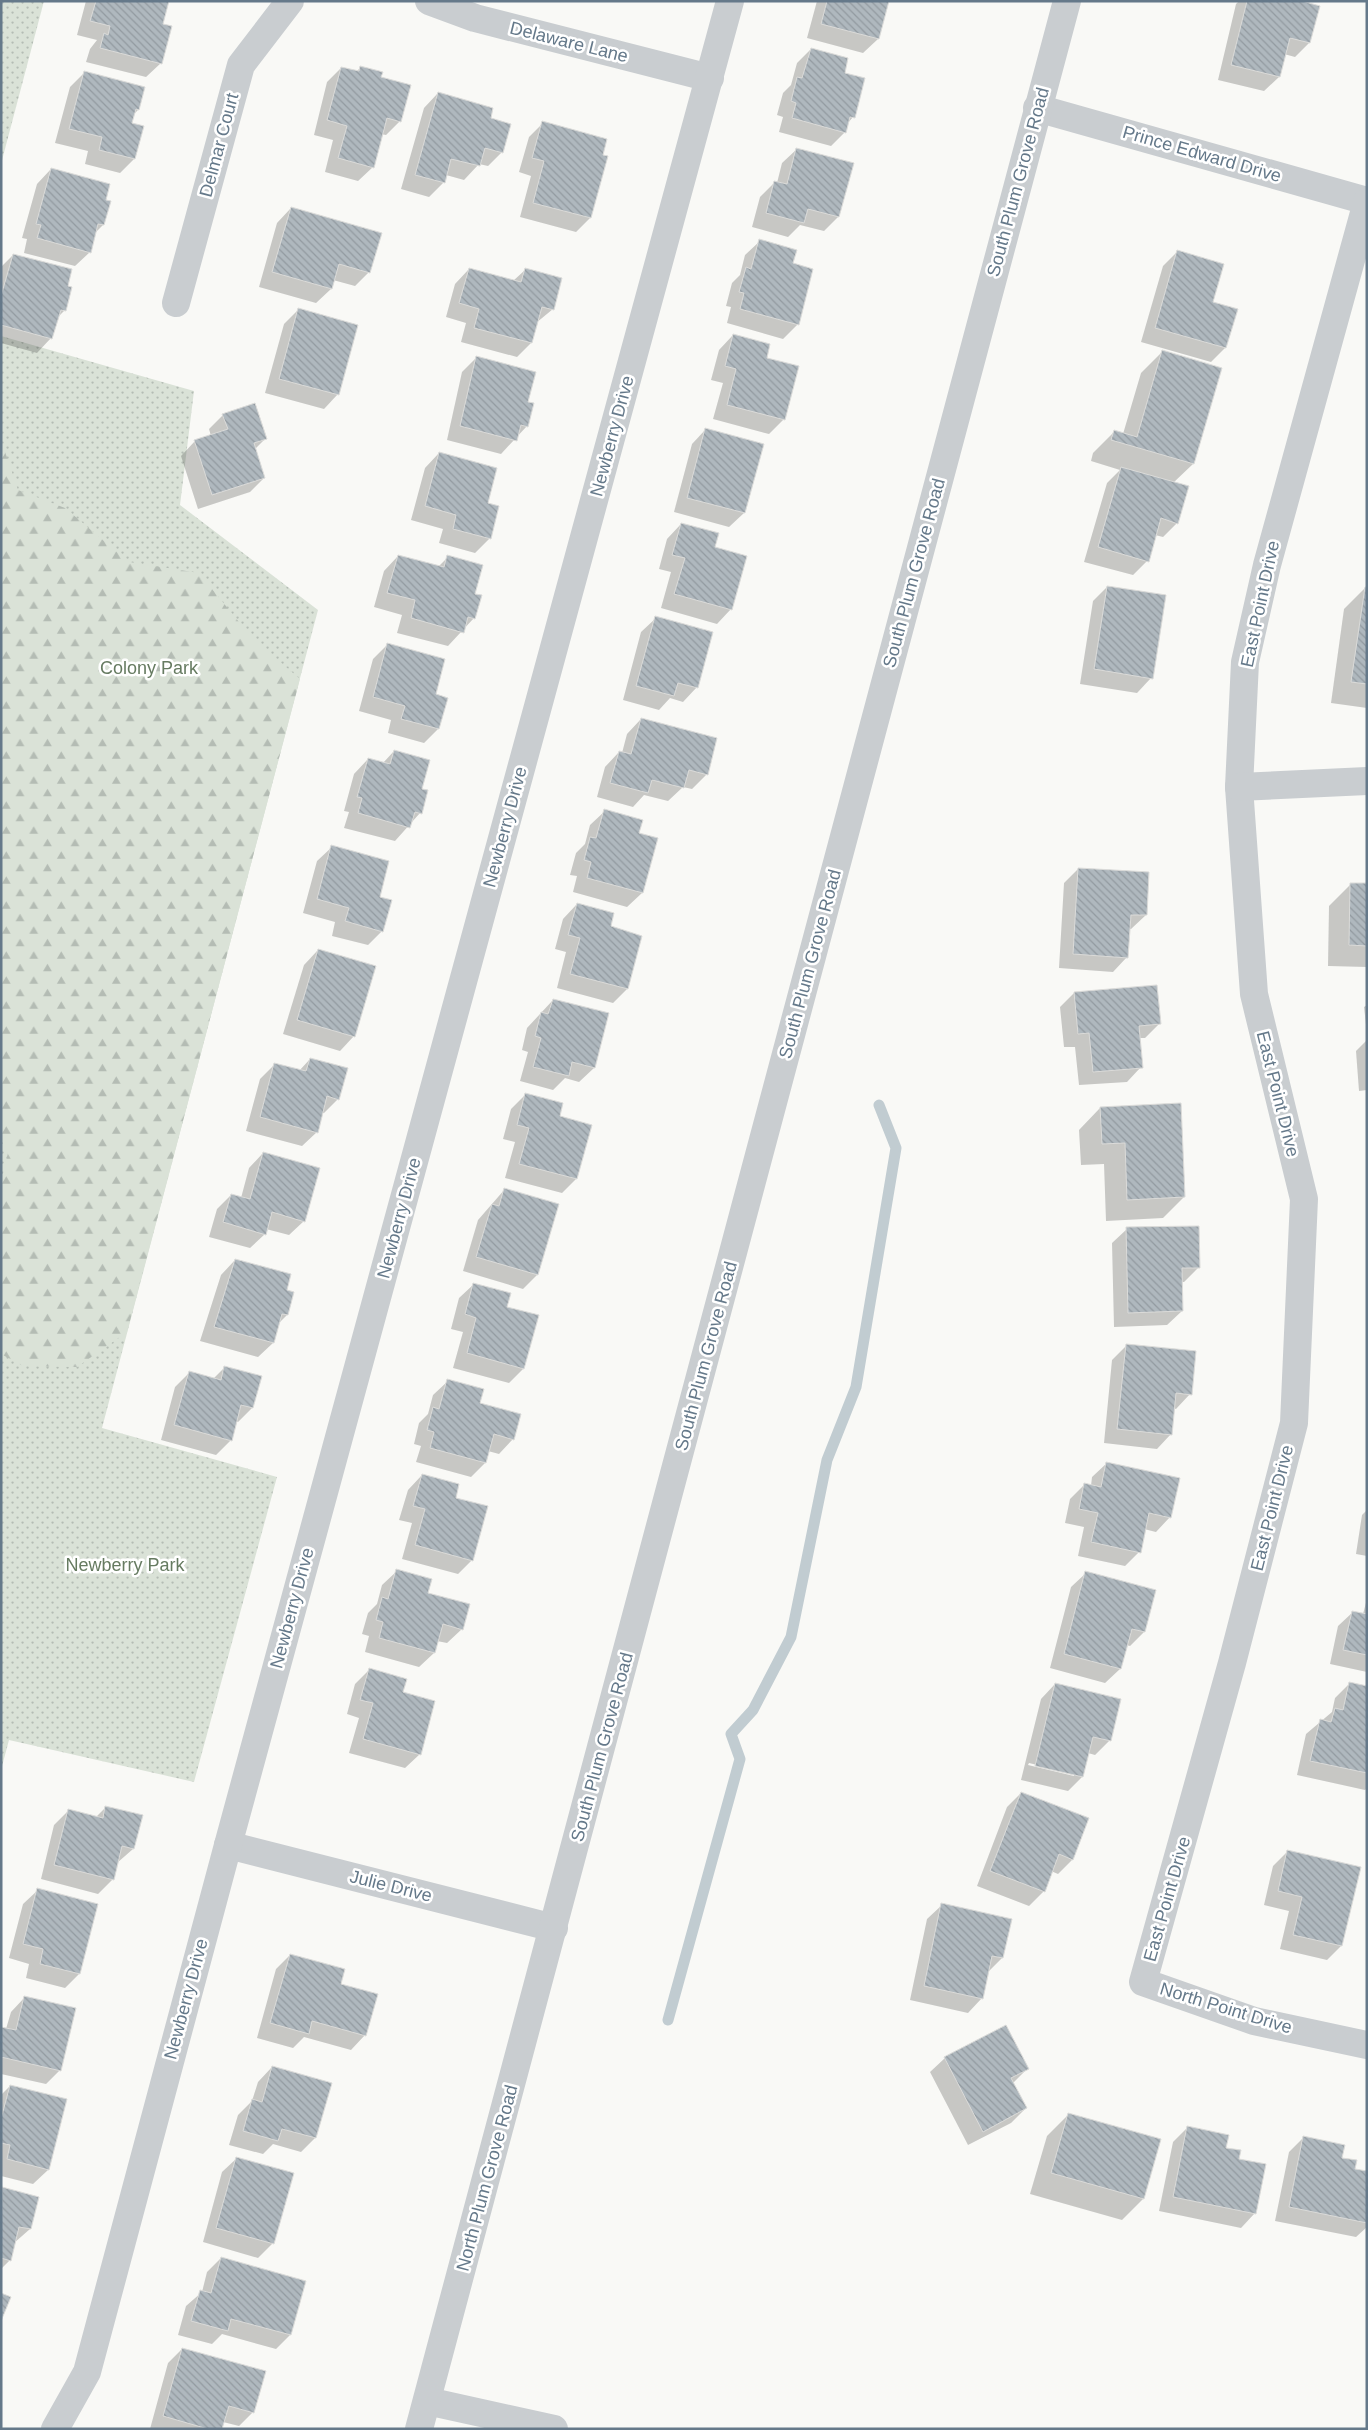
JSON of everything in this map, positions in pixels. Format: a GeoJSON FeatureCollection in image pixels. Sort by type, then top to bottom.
{"type":"FeatureCollection","features":[{"type":"Feature","properties":{"kind":"street","name":"Delmar Court"},"geometry":{"type":"LineString","coordinates":[[176,303],[241,64],[290,1]]}},
{"type":"Feature","properties":{"kind":"street","name":"Delaware Lane"},"geometry":{"type":"LineString","coordinates":[[429,1],[475,18],[710,78]]}},
{"type":"Feature","properties":{"kind":"street","name":"Newberry Drive"},"geometry":{"type":"LineString","coordinates":[[54,2429],[87,2372],[228,1845],[730,1]]}},
{"type":"Feature","properties":{"kind":"street","name":"South Plum Grove Road"},"geometry":{"type":"LineString","coordinates":[[554,1928],[1067,1]]}},
{"type":"Feature","properties":{"kind":"street","name":"Prince Edward Drive"},"geometry":{"type":"LineString","coordinates":[[1037,108],[1367,201]]}},
{"type":"Feature","properties":{"kind":"street","name":"East Point Drive"},"geometry":{"type":"LineString","coordinates":[[1143,1982],[1232,1663],[1294,1423],[1304,1200],[1254,994],[1239,787],[1245,662],[1267,565],[1367,201]]}},
{"type":"Feature","properties":{"kind":"street"},"geometry":{"type":"LineString","coordinates":[[1239,787],[1367,781]]}},
{"type":"Feature","properties":{"kind":"street","name":"Julie Drive"},"geometry":{"type":"LineString","coordinates":[[228,1845],[554,1928]]}},
{"type":"Feature","properties":{"kind":"street","name":"North Plum Grove Road"},"geometry":{"type":"LineString","coordinates":[[419,2429],[554,1928]]}},
{"type":"Feature","properties":{"kind":"street","name":"North Point Drive"},"geometry":{"type":"LineString","coordinates":[[1143,1982],[1254,2021],[1367,2045]]}},
{"type":"Feature","properties":{"kind":"street"},"geometry":{"type":"LineString","coordinates":[[427,2401],[554,2429]]}},
{"type":"Feature","properties":{"kind":"green space"},"geometry":{"type":"Polygon","coordinates":[[[1,1],[44,1],[1,164],[1,1]]]}},
{"type":"Feature","properties":{"kind":"green space","name":"Colony Park"},"geometry":{"type":"Polygon","coordinates":[[[1,336],[194,391],[180,505],[318,610],[102,1428],[277,1477],[194,1782],[9,1740],[1,1770],[1,336]]]}},
{"type":"Feature","properties":{"kind":"green space","name":"Colony Park"},"geometry":{"type":"Polygon","coordinates":[[[1,440],[18,490],[65,508],[129,562],[199,573],[252,638],[300,679],[127,1332],[77,1367],[23,1366],[1,1354],[1,1182],[8,1153],[1,1140],[1,440]]]}},
{"type":"Feature","properties":{"kind":"building"},"geometry":{"type":"Polygon","coordinates":[[[96,1],[169,1],[163,24],[172,26],[162,64],[100,48],[104,33],[108,35],[110,26],[90,21],[96,1]]]}},
{"type":"Feature","properties":{"kind":"building"},"geometry":{"type":"Polygon","coordinates":[[[827,1],[889,1],[879,39],[821,24],[827,1]]]}},
{"type":"Feature","properties":{"kind":"building"},"geometry":{"type":"Polygon","coordinates":[[[1247,1],[1302,1],[1320,6],[1310,43],[1290,38],[1280,77],[1231,65],[1247,1]]]}},
{"type":"Feature","properties":{"kind":"building"},"geometry":{"type":"Polygon","coordinates":[[[811,48],[848,58],[845,73],[865,78],[855,118],[850,117],[846,133],[792,118],[796,103],[791,101],[797,77],[802,78],[811,48]]]}},
{"type":"Feature","properties":{"kind":"building"},"geometry":{"type":"Polygon","coordinates":[[[360,66],[383,72],[381,77],[411,85],[401,122],[387,118],[374,168],[338,158],[347,126],[327,120],[341,67],[359,71],[360,66]]]}},
{"type":"Feature","properties":{"kind":"building"},"geometry":{"type":"Polygon","coordinates":[[[84,71],[145,87],[139,110],[136,109],[132,123],[144,126],[135,159],[99,150],[102,137],[69,129],[84,71]]]}},
{"type":"Feature","properties":{"kind":"building"},"geometry":{"type":"Polygon","coordinates":[[[438,92],[493,108],[491,118],[511,124],[503,153],[485,148],[480,166],[451,159],[445,183],[415,175],[438,92]]]}},
{"type":"Feature","properties":{"kind":"building"},"geometry":{"type":"Polygon","coordinates":[[[542,121],[607,139],[603,155],[608,156],[591,218],[533,203],[544,161],[532,158],[542,121]]]}},
{"type":"Feature","properties":{"kind":"building"},"geometry":{"type":"Polygon","coordinates":[[[796,148],[854,163],[839,217],[808,209],[804,223],[766,213],[774,181],[787,184],[796,148]]]}},
{"type":"Feature","properties":{"kind":"building"},"geometry":{"type":"Polygon","coordinates":[[[51,168],[110,184],[106,200],[111,201],[104,225],[98,224],[91,253],[37,238],[41,225],[36,224],[51,168]]]}},
{"type":"Feature","properties":{"kind":"building"},"geometry":{"type":"Polygon","coordinates":[[[291,207],[382,233],[370,273],[339,264],[332,289],[272,272],[291,207]]]}},
{"type":"Feature","properties":{"kind":"building"},"geometry":{"type":"Polygon","coordinates":[[[759,239],[797,250],[793,263],[813,269],[799,325],[740,309],[744,293],[739,292],[746,267],[751,269],[759,239]]]}},
{"type":"Feature","properties":{"kind":"building"},"geometry":{"type":"Polygon","coordinates":[[[1177,250],[1224,264],[1213,302],[1238,309],[1226,348],[1155,328],[1177,250]]]}},
{"type":"Feature","properties":{"kind":"building"},"geometry":{"type":"Polygon","coordinates":[[[13,254],[72,269],[68,286],[72,287],[66,311],[61,310],[52,339],[1,325],[1,296],[13,254]]]}},
{"type":"Feature","properties":{"kind":"building"},"geometry":{"type":"Polygon","coordinates":[[[469,268],[521,282],[525,268],[562,278],[554,310],[542,307],[532,343],[474,328],[479,309],[459,303],[469,268]]]}},
{"type":"Feature","properties":{"kind":"building"},"geometry":{"type":"Polygon","coordinates":[[[298,308],[358,325],[339,395],[279,379],[298,308]]]}},
{"type":"Feature","properties":{"kind":"building"},"geometry":{"type":"Polygon","coordinates":[[[733,334],[770,344],[767,358],[799,366],[785,420],[727,405],[736,369],[725,366],[733,334]]]}},
{"type":"Feature","properties":{"kind":"building"},"geometry":{"type":"Polygon","coordinates":[[[1162,350],[1222,368],[1194,464],[1111,440],[1114,430],[1137,437],[1162,350]]]}},
{"type":"Feature","properties":{"kind":"building"},"geometry":{"type":"Polygon","coordinates":[[[476,356],[536,372],[528,402],[534,403],[528,427],[521,425],[517,441],[460,426],[476,356]]]}},
{"type":"Feature","properties":{"kind":"building"},"geometry":{"type":"Polygon","coordinates":[[[255,403],[267,439],[254,443],[265,478],[212,495],[194,440],[228,429],[222,414],[255,403]]]}},
{"type":"Feature","properties":{"kind":"building"},"geometry":{"type":"Polygon","coordinates":[[[705,428],[764,444],[745,513],[687,498],[705,428]]]}},
{"type":"Feature","properties":{"kind":"building"},"geometry":{"type":"Polygon","coordinates":[[[439,452],[497,468],[488,503],[499,506],[491,539],[453,529],[456,515],[425,506],[439,452]]]}},
{"type":"Feature","properties":{"kind":"building"},"geometry":{"type":"Polygon","coordinates":[[[1121,467],[1189,486],[1178,524],[1161,518],[1149,562],[1098,547],[1121,467]]]}},
{"type":"Feature","properties":{"kind":"building"},"geometry":{"type":"Polygon","coordinates":[[[681,523],[719,533],[715,547],[747,556],[732,610],[674,594],[685,558],[672,555],[681,523]]]}},
{"type":"Feature","properties":{"kind":"building"},"geometry":{"type":"Polygon","coordinates":[[[398,555],[444,567],[447,555],[483,565],[475,594],[482,595],[475,619],[468,617],[464,633],[411,618],[415,600],[387,593],[398,555]]]}},
{"type":"Feature","properties":{"kind":"building"},"geometry":{"type":"Polygon","coordinates":[[[1107,586],[1166,595],[1153,679],[1094,669],[1107,586]]]}},
{"type":"Feature","properties":{"kind":"building"},"geometry":{"type":"Polygon","coordinates":[[[1365,587],[1367,587],[1367,684],[1351,682],[1365,587]]]}},
{"type":"Feature","properties":{"kind":"building"},"geometry":{"type":"Polygon","coordinates":[[[655,616],[713,632],[698,688],[678,683],[674,696],[636,686],[655,616]]]}},
{"type":"Feature","properties":{"kind":"building"},"geometry":{"type":"Polygon","coordinates":[[[387,643],[445,659],[436,694],[448,698],[439,729],[401,719],[405,706],[373,697],[387,643]]]}},
{"type":"Feature","properties":{"kind":"building"},"geometry":{"type":"Polygon","coordinates":[[[641,718],[717,738],[708,775],[689,770],[684,788],[652,780],[648,793],[610,783],[619,751],[631,754],[641,718]]]}},
{"type":"Feature","properties":{"kind":"building"},"geometry":{"type":"Polygon","coordinates":[[[394,750],[430,760],[422,789],[428,790],[422,814],[415,812],[410,828],[358,813],[362,798],[357,797],[368,758],[390,764],[394,750]]]}},
{"type":"Feature","properties":{"kind":"building"},"geometry":{"type":"Polygon","coordinates":[[[604,809],[643,820],[639,833],[658,838],[643,893],[587,878],[591,862],[584,860],[590,837],[596,838],[604,809]]]}},
{"type":"Feature","properties":{"kind":"building"},"geometry":{"type":"Polygon","coordinates":[[[331,845],[389,861],[380,897],[392,900],[383,932],[345,921],[349,908],[317,899],[331,845]]]}},
{"type":"Feature","properties":{"kind":"building"},"geometry":{"type":"Polygon","coordinates":[[[1078,868],[1149,872],[1147,915],[1131,915],[1128,958],[1073,954],[1078,868]]]}},
{"type":"Feature","properties":{"kind":"building"},"geometry":{"type":"Polygon","coordinates":[[[1350,883],[1367,883],[1367,946],[1349,945],[1350,883]]]}},
{"type":"Feature","properties":{"kind":"building"},"geometry":{"type":"Polygon","coordinates":[[[577,903],[614,913],[611,926],[642,936],[628,989],[570,974],[580,938],[568,935],[577,903]]]}},
{"type":"Feature","properties":{"kind":"building"},"geometry":{"type":"Polygon","coordinates":[[[318,949],[376,966],[355,1037],[297,1020],[318,949]]]}},
{"type":"Feature","properties":{"kind":"building"},"geometry":{"type":"Polygon","coordinates":[[[1157,985],[1161,1024],[1139,1026],[1143,1068],[1093,1072],[1089,1033],[1078,1034],[1074,992],[1157,985]]]}},
{"type":"Feature","properties":{"kind":"building"},"geometry":{"type":"Polygon","coordinates":[[[553,999],[609,1013],[595,1068],[572,1062],[569,1076],[533,1067],[541,1038],[535,1036],[541,1012],[548,1014],[553,999]]]}},
{"type":"Feature","properties":{"kind":"building"},"geometry":{"type":"Polygon","coordinates":[[[310,1058],[348,1068],[339,1100],[327,1096],[318,1133],[260,1117],[274,1063],[306,1071],[310,1058]]]}},
{"type":"Feature","properties":{"kind":"building"},"geometry":{"type":"Polygon","coordinates":[[[525,1093],[563,1103],[560,1116],[592,1125],[577,1179],[519,1164],[529,1128],[517,1125],[525,1093]]]}},
{"type":"Feature","properties":{"kind":"building"},"geometry":{"type":"Polygon","coordinates":[[[1181,1103],[1185,1197],[1127,1200],[1125,1143],[1102,1144],[1100,1107],[1181,1103]]]}},
{"type":"Feature","properties":{"kind":"building"},"geometry":{"type":"Polygon","coordinates":[[[263,1152],[320,1168],[305,1222],[272,1212],[266,1235],[223,1222],[231,1194],[250,1199],[263,1152]]]}},
{"type":"Feature","properties":{"kind":"building"},"geometry":{"type":"Polygon","coordinates":[[[504,1188],[559,1204],[538,1275],[476,1257],[492,1204],[499,1206],[504,1188]]]}},
{"type":"Feature","properties":{"kind":"building"},"geometry":{"type":"Polygon","coordinates":[[[1199,1226],[1200,1268],[1182,1268],[1183,1311],[1128,1313],[1126,1227],[1199,1226]]]}},
{"type":"Feature","properties":{"kind":"building"},"geometry":{"type":"Polygon","coordinates":[[[235,1259],[291,1274],[287,1290],[294,1292],[288,1315],[282,1314],[274,1343],[214,1327],[235,1259]]]}},
{"type":"Feature","properties":{"kind":"building"},"geometry":{"type":"Polygon","coordinates":[[[473,1283],[511,1293],[507,1307],[539,1315],[524,1369],[467,1353],[476,1318],[465,1314],[473,1283]]]}},
{"type":"Feature","properties":{"kind":"building"},"geometry":{"type":"Polygon","coordinates":[[[1126,1344],[1196,1351],[1192,1395],[1176,1393],[1172,1435],[1117,1429],[1126,1344]]]}},
{"type":"Feature","properties":{"kind":"building"},"geometry":{"type":"Polygon","coordinates":[[[224,1366],[262,1376],[253,1408],[241,1405],[232,1441],[174,1425],[189,1371],[221,1380],[224,1366]]]}},
{"type":"Feature","properties":{"kind":"building"},"geometry":{"type":"Polygon","coordinates":[[[447,1379],[484,1389],[480,1403],[521,1414],[514,1440],[494,1434],[486,1463],[430,1448],[434,1432],[427,1430],[433,1407],[439,1409],[447,1379]]]}},
{"type":"Feature","properties":{"kind":"building"},"geometry":{"type":"Polygon","coordinates":[[[1106,1462],[1180,1478],[1171,1518],[1149,1513],[1141,1553],[1091,1542],[1098,1513],[1079,1509],[1084,1483],[1101,1487],[1106,1462]]]}},
{"type":"Feature","properties":{"kind":"building"},"geometry":{"type":"Polygon","coordinates":[[[422,1474],[459,1484],[456,1498],[488,1506],[473,1561],[415,1545],[425,1509],[413,1506],[422,1474]]]}},
{"type":"Feature","properties":{"kind":"building"},"geometry":{"type":"Polygon","coordinates":[[[396,1569],[432,1579],[428,1593],[470,1604],[463,1630],[443,1624],[435,1653],[379,1638],[383,1622],[376,1620],[382,1597],[388,1599],[396,1569]]]}},
{"type":"Feature","properties":{"kind":"building"},"geometry":{"type":"Polygon","coordinates":[[[1085,1571],[1156,1590],[1145,1632],[1132,1629],[1121,1669],[1064,1654],[1085,1571]]]}},
{"type":"Feature","properties":{"kind":"building"},"geometry":{"type":"Polygon","coordinates":[[[1352,1611],[1367,1614],[1367,1655],[1343,1650],[1352,1611]]]}},
{"type":"Feature","properties":{"kind":"building"},"geometry":{"type":"Polygon","coordinates":[[[369,1668],[407,1679],[403,1692],[435,1701],[421,1755],[363,1739],[373,1703],[360,1700],[369,1668]]]}},
{"type":"Feature","properties":{"kind":"building"},"geometry":{"type":"Polygon","coordinates":[[[1349,1682],[1367,1686],[1367,1773],[1310,1761],[1320,1719],[1331,1722],[1335,1708],[1343,1710],[1349,1682]]]}},
{"type":"Feature","properties":{"kind":"building"},"geometry":{"type":"Polygon","coordinates":[[[1055,1683],[1121,1699],[1111,1741],[1093,1737],[1083,1777],[1035,1766],[1055,1683]]]}},
{"type":"Feature","properties":{"kind":"building"},"geometry":{"type":"Polygon","coordinates":[[[1021,1792],[1089,1818],[1073,1860],[1059,1854],[1045,1892],[990,1871],[1021,1792]]]}},
{"type":"Feature","properties":{"kind":"building"},"geometry":{"type":"Polygon","coordinates":[[[105,1806],[143,1815],[134,1849],[122,1846],[114,1880],[54,1865],[68,1809],[103,1818],[105,1806]]]}},
{"type":"Feature","properties":{"kind":"building"},"geometry":{"type":"Polygon","coordinates":[[[1287,1850],[1361,1867],[1342,1946],[1293,1935],[1302,1897],[1278,1891],[1287,1850]]]}},
{"type":"Feature","properties":{"kind":"building"},"geometry":{"type":"Polygon","coordinates":[[[37,1888],[98,1904],[80,1974],[40,1964],[43,1949],[23,1944],[37,1888]]]}},
{"type":"Feature","properties":{"kind":"building"},"geometry":{"type":"Polygon","coordinates":[[[941,1903],[1012,1919],[1003,1958],[992,1956],[983,1999],[924,1986],[941,1903]]]}},
{"type":"Feature","properties":{"kind":"building"},"geometry":{"type":"Polygon","coordinates":[[[290,1954],[345,1969],[341,1984],[378,1994],[366,2036],[312,2021],[309,2034],[270,2023],[290,1954]]]}},
{"type":"Feature","properties":{"kind":"building"},"geometry":{"type":"Polygon","coordinates":[[[24,1996],[76,2008],[61,2071],[1,2057],[1,2027],[16,2030],[24,1996]]]}},
{"type":"Feature","properties":{"kind":"building"},"geometry":{"type":"Polygon","coordinates":[[[1006,2025],[1029,2069],[1011,2078],[1027,2108],[983,2132],[944,2057],[1006,2025]]]}},
{"type":"Feature","properties":{"kind":"building"},"geometry":{"type":"Polygon","coordinates":[[[272,2066],[332,2083],[316,2138],[282,2129],[278,2141],[243,2131],[252,2099],[262,2102],[272,2066]]]}},
{"type":"Feature","properties":{"kind":"building"},"geometry":{"type":"Polygon","coordinates":[[[10,2085],[67,2099],[49,2170],[7,2159],[10,2145],[1,2143],[1,2119],[10,2085]]]}},
{"type":"Feature","properties":{"kind":"building"},"geometry":{"type":"Polygon","coordinates":[[[1068,2113],[1161,2139],[1144,2199],[1051,2173],[1068,2113]]]}},
{"type":"Feature","properties":{"kind":"building"},"geometry":{"type":"Polygon","coordinates":[[[1187,2126],[1229,2135],[1226,2148],[1241,2150],[1239,2159],[1266,2164],[1256,2214],[1173,2197],[1187,2126]]]}},
{"type":"Feature","properties":{"kind":"building"},"geometry":{"type":"Polygon","coordinates":[[[1303,2136],[1345,2145],[1342,2158],[1357,2160],[1355,2169],[1367,2171],[1367,2223],[1289,2207],[1303,2136]]]}},
{"type":"Feature","properties":{"kind":"building"},"geometry":{"type":"Polygon","coordinates":[[[236,2157],[294,2173],[274,2244],[216,2228],[236,2157]]]}},
{"type":"Feature","properties":{"kind":"building"},"geometry":{"type":"Polygon","coordinates":[[[2,2187],[39,2197],[31,2229],[19,2227],[11,2261],[1,2258],[2,2187]]]}},
{"type":"Feature","properties":{"kind":"building"},"geometry":{"type":"Polygon","coordinates":[[[221,2257],[306,2281],[291,2335],[231,2319],[228,2331],[191,2321],[200,2290],[211,2293],[221,2257]]]}},
{"type":"Feature","properties":{"kind":"building"},"geometry":{"type":"Polygon","coordinates":[[[1,2293],[11,2297],[1,2321],[1,2293]]]}},
{"type":"Feature","properties":{"kind":"building"},"geometry":{"type":"Polygon","coordinates":[[[182,2348],[266,2371],[254,2413],[229,2406],[222,2429],[208,2429],[163,2416],[182,2348]]]}},
{"type":"Feature","properties":{"kind":"waterway"},"geometry":{"type":"LineString","coordinates":[[668,2020],[740,1759],[731,1734],[753,1710],[791,1637],[827,1460],[856,1387],[896,1148],[879,1105]]}},
{"type":"Feature","properties":{"kind":"park label","name":"Newberry Park"},"geometry":{"type":"Point","coordinates":[125,1565]}}]}
